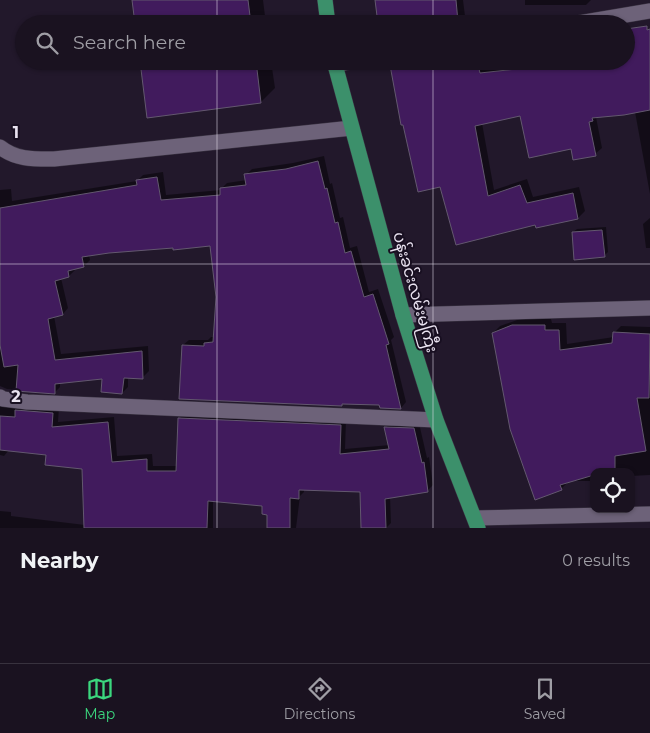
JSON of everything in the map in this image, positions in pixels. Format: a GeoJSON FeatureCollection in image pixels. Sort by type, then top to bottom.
{"type":"FeatureCollection","features":[{"type":"Feature","properties":{"kind":"main road"},"geometry":{"type":"LineString","coordinates":[[325,0],[327,15]]}},
{"type":"Feature","properties":{"kind":"main road","name":"ပန်းခင်းလမ်းမကြီး"},"geometry":{"type":"LineString","coordinates":[[336,70],[403,315],[436,420],[476,523]]}},
{"type":"Feature","properties":{"kind":"street"},"geometry":{"type":"LineString","coordinates":[[626,15],[650,11]]}},
{"type":"Feature","properties":{"kind":"street"},"geometry":{"type":"LineString","coordinates":[[0,147],[6,152],[28,159],[54,159],[352,128]]}},
{"type":"Feature","properties":{"kind":"street"},"geometry":{"type":"LineString","coordinates":[[403,315],[650,308]]}},
{"type":"Feature","properties":{"kind":"street"},"geometry":{"type":"LineString","coordinates":[[0,396],[3,399],[27,402],[436,420]]}},
{"type":"Feature","properties":{"kind":"street"},"geometry":{"type":"LineString","coordinates":[[476,523],[650,514]]}},
{"type":"Feature","properties":{"kind":"building"},"geometry":{"type":"Polygon","coordinates":[[[132,0],[248,0],[250,15],[134,15],[132,0]]]}},
{"type":"Feature","properties":{"kind":"building"},"geometry":{"type":"Polygon","coordinates":[[[375,0],[456,0],[457,15],[377,15],[375,0]]]}},
{"type":"Feature","properties":{"kind":"building"},"geometry":{"type":"Polygon","coordinates":[[[647,26],[647,30],[650,29],[650,110],[592,118],[593,121],[589,122],[596,156],[573,160],[571,149],[529,158],[520,116],[475,126],[488,196],[520,185],[527,203],[573,193],[578,219],[536,228],[535,225],[456,245],[440,187],[418,192],[403,125],[401,125],[391,70],[479,70],[480,73],[508,70],[635,70],[635,28],[647,26]]]}},
{"type":"Feature","properties":{"kind":"building"},"geometry":{"type":"Polygon","coordinates":[[[141,70],[257,70],[261,103],[147,118],[141,70]]]}},
{"type":"Feature","properties":{"kind":"building"},"geometry":{"type":"Polygon","coordinates":[[[318,161],[325,189],[327,188],[335,223],[338,222],[345,253],[351,251],[364,297],[373,294],[389,344],[386,345],[401,409],[380,408],[379,405],[342,404],[342,406],[179,399],[182,345],[204,346],[204,343],[213,342],[216,297],[210,246],[109,253],[82,257],[84,267],[68,271],[69,277],[55,281],[63,315],[48,319],[55,360],[142,351],[143,379],[124,378],[122,394],[101,392],[102,379],[55,384],[55,394],[16,391],[18,365],[4,367],[0,345],[0,208],[137,185],[136,180],[157,177],[161,200],[220,195],[220,188],[246,185],[244,174],[286,169],[318,161]]]}},
{"type":"Feature","properties":{"kind":"building"},"geometry":{"type":"Polygon","coordinates":[[[602,230],[605,257],[574,260],[572,232],[602,230]]]}},
{"type":"Feature","properties":{"kind":"building"},"geometry":{"type":"Polygon","coordinates":[[[512,325],[545,325],[545,330],[559,330],[560,350],[612,343],[613,332],[650,334],[649,398],[637,398],[646,451],[615,456],[615,468],[590,468],[590,476],[560,485],[562,490],[535,500],[510,429],[492,333],[512,325]]]}},
{"type":"Feature","properties":{"kind":"building"},"geometry":{"type":"Polygon","coordinates":[[[15,410],[53,413],[52,427],[108,422],[112,462],[147,459],[147,471],[176,471],[178,418],[341,425],[340,454],[389,449],[384,427],[414,428],[422,463],[424,462],[428,492],[385,499],[386,528],[361,528],[360,492],[299,490],[299,499],[290,498],[290,528],[267,528],[267,515],[262,514],[262,506],[208,501],[207,528],[84,528],[82,469],[45,465],[46,455],[0,450],[0,416],[15,417],[15,410]]]}}]}
